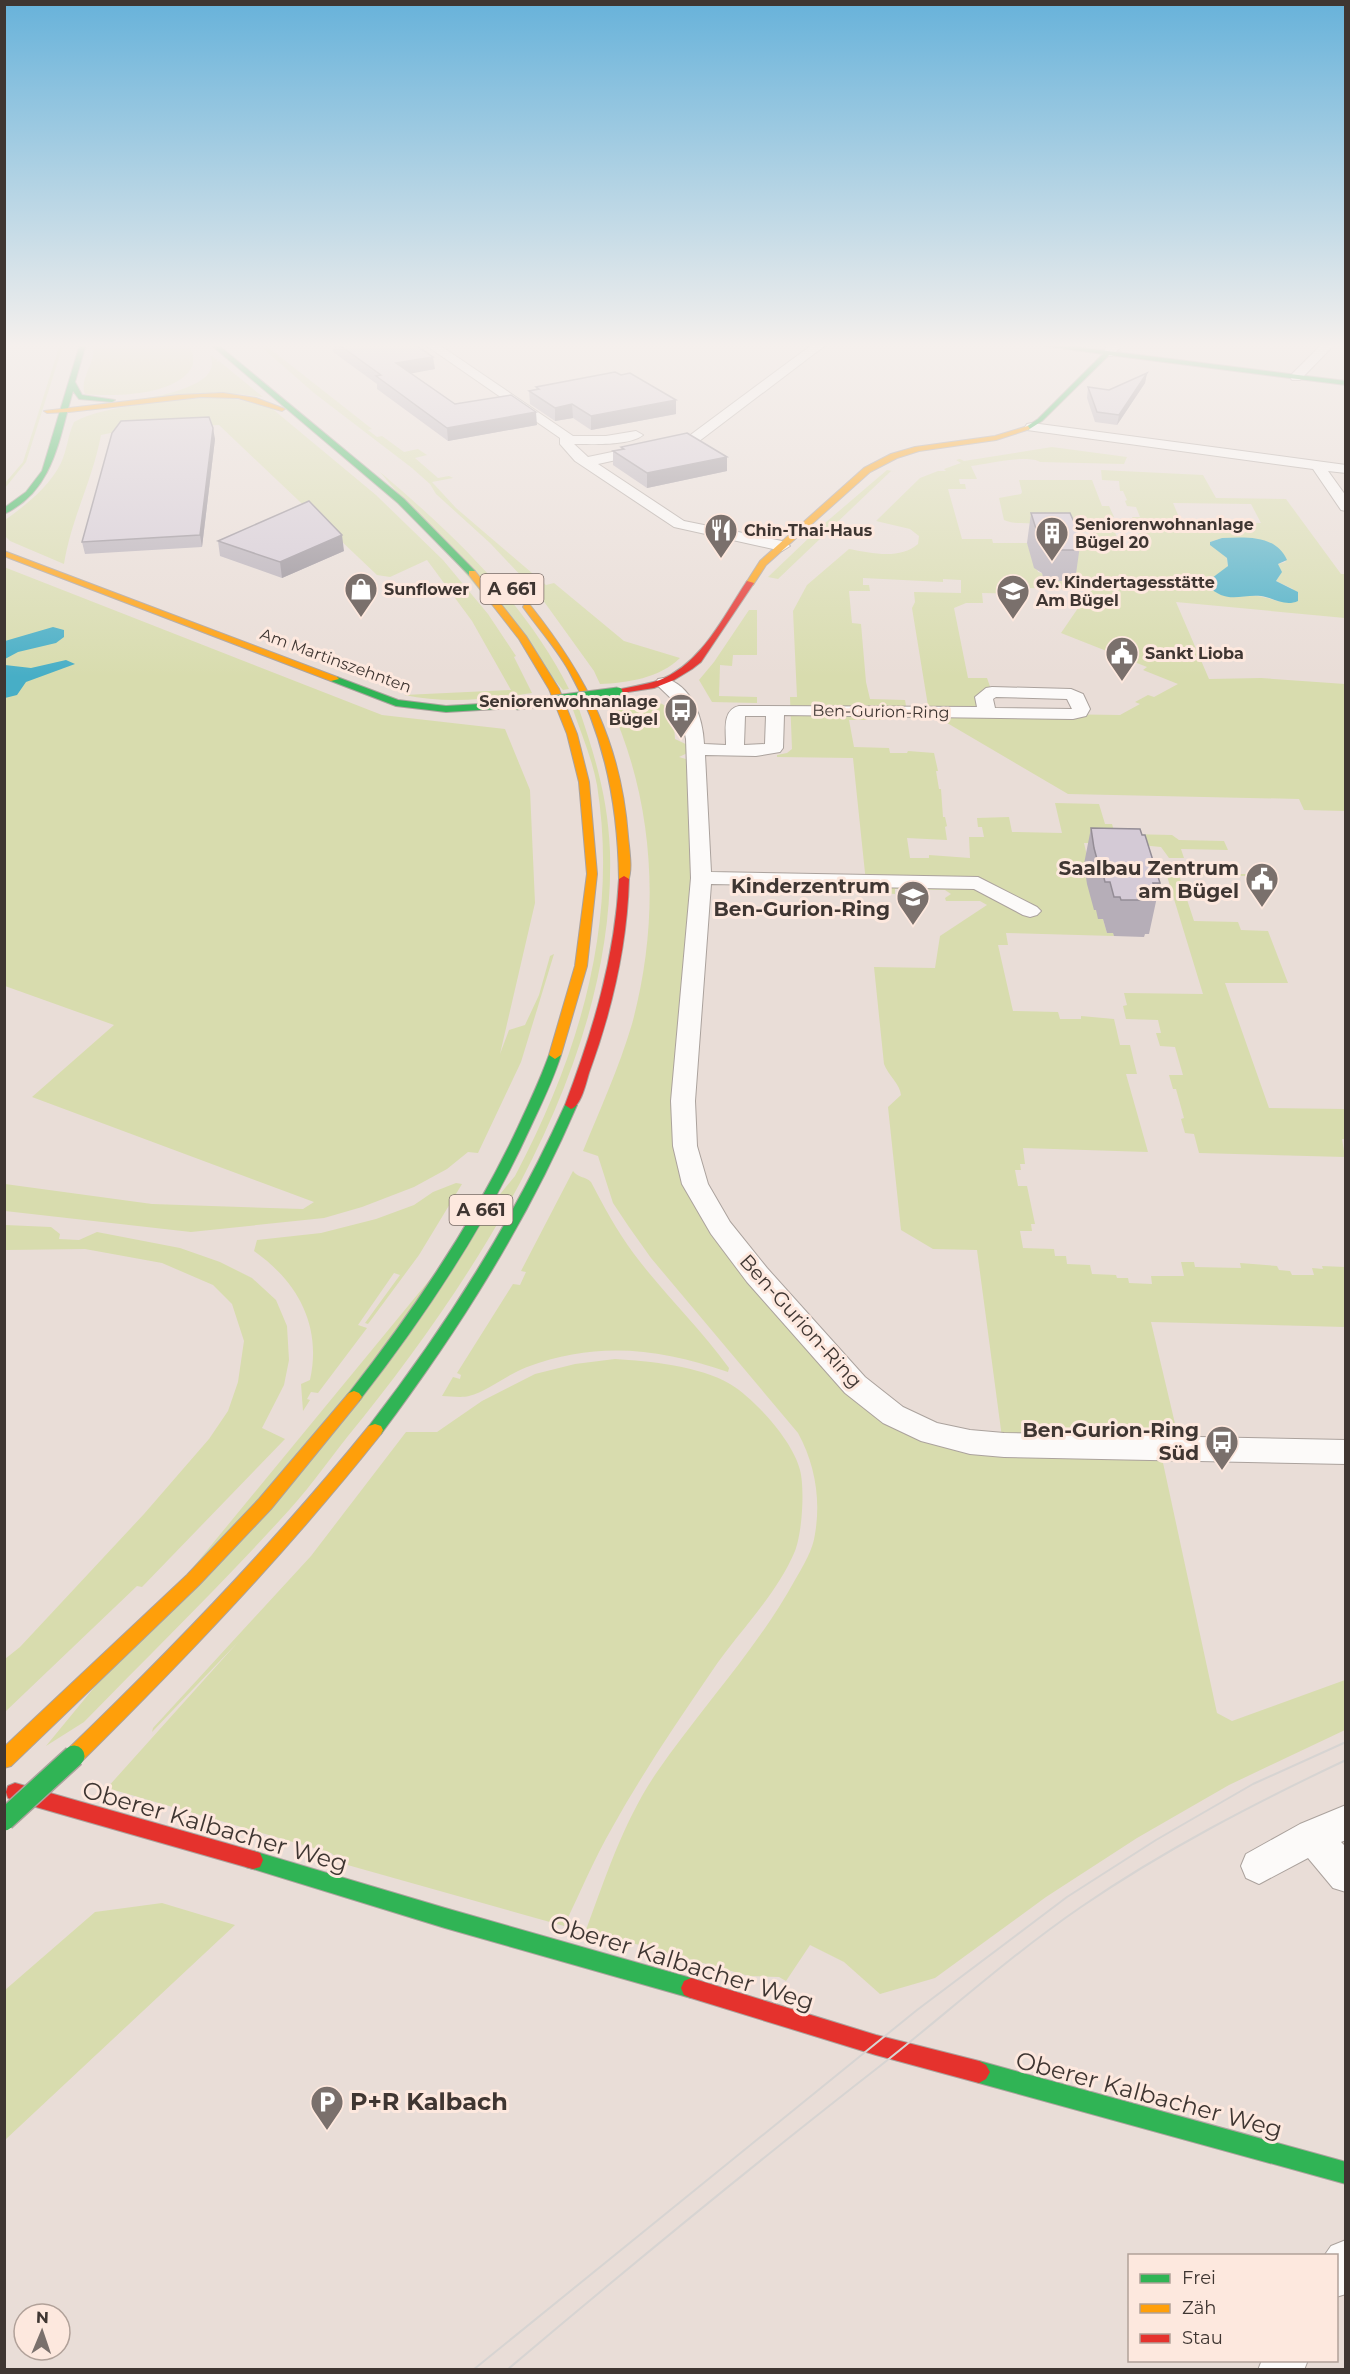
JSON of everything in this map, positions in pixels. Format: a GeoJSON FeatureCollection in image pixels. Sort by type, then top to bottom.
{"type":"FeatureCollection","features":[{"type":"Feature","properties":{"kind":"main road"},"geometry":{"type":"LineString","coordinates":[[11,502],[29,494],[46,471],[51,455]]}},
{"type":"Feature","properties":{"kind":"main road","name":"A 661"},"geometry":{"type":"LineString","coordinates":[[4,1760],[150,1624],[297,1467],[366,1383],[460,1246],[508,1164],[537,1100],[564,1028],[585,944],[592,879],[592,830],[577,748],[555,692],[507,615],[465,566],[418,518],[344,455]]}},
{"type":"Feature","properties":{"kind":"main road"},"geometry":{"type":"LineString","coordinates":[[664,683],[679,676],[698,660],[755,572],[782,546],[867,470],[901,455]]}},
{"type":"Feature","properties":{"kind":"main road"},"geometry":{"type":"LineString","coordinates":[[4,513],[24,477]]}},
{"type":"Feature","properties":{"kind":"main road","name":"Am Martinszehnten"},"geometry":{"type":"LineString","coordinates":[[4,553],[208,629],[396,703],[446,709],[516,705],[618,692],[664,683]]}},
{"type":"Feature","properties":{"kind":"main road","name":"Am Martinszehnten"},"geometry":{"type":"LineString","coordinates":[[4,560],[45,569]]}},
{"type":"Feature","properties":{"kind":"main road","name":"A 661"},"geometry":{"type":"LineString","coordinates":[[4,1820],[130,1702],[255,1575],[355,1455],[446,1334],[494,1261],[553,1146],[585,1073],[611,986],[620,933],[624,880],[623,834],[606,747],[583,688],[555,645],[517,595]]}},
{"type":"Feature","properties":{"kind":"main road","name":"Oberer Kalbacher Weg"},"geometry":{"type":"LineString","coordinates":[[6,1790],[208,1846],[445,1918],[650,1975],[887,2048],[1081,2098],[1346,2173]]}},
{"type":"Feature","properties":{"kind":"street"},"geometry":{"type":"LineString","coordinates":[[578,455],[679,524],[782,546]]}},
{"type":"Feature","properties":{"kind":"street"},"geometry":{"type":"LineString","coordinates":[[586,462],[620,455]]}},
{"type":"Feature","properties":{"kind":"street"},"geometry":{"type":"LineString","coordinates":[[1240,455],[1346,469]]}},
{"type":"Feature","properties":{"kind":"street"},"geometry":{"type":"LineString","coordinates":[[1317,465],[1346,507]]}},
{"type":"Feature","properties":{"kind":"street","name":"Ben-Gurion-Ring"},"geometry":{"type":"LineString","coordinates":[[664,683],[686,702],[691,712],[696,749],[701,879],[682,1101],[685,1146],[695,1184],[720,1228],[749,1265],[855,1385],[893,1415],[932,1433],[970,1442],[1004,1445],[1346,1452]]}},
{"type":"Feature","properties":{"kind":"street"},"geometry":{"type":"LineString","coordinates":[[696,749],[774,748],[776,744],[774,710]]}},
{"type":"Feature","properties":{"kind":"street","name":"Ben-Gurion-Ring"},"geometry":{"type":"LineString","coordinates":[[735,749],[736,714],[739,711],[987,713]]}},
{"type":"Feature","properties":{"kind":"street"},"geometry":{"type":"LineString","coordinates":[[701,879],[986,876],[1030,911]]}},
{"type":"Feature","properties":{"kind":"street"},"geometry":{"type":"LineString","coordinates":[[1259,1866],[1329,1829],[1346,1875]]}},
{"type":"Feature","properties":{"kind":"green space"},"geometry":{"type":"Polygon","coordinates":[[[25,455],[28,455],[26,462],[5,488],[5,483],[23,462],[25,455]]]}},
{"type":"Feature","properties":{"kind":"green space"},"geometry":{"type":"Polygon","coordinates":[[[64,455],[96,455],[67,547],[64,564],[10,541],[5,536],[5,520],[36,495],[56,472],[64,455]]]}},
{"type":"Feature","properties":{"kind":"green space"},"geometry":{"type":"Polygon","coordinates":[[[250,455],[328,455],[376,495],[443,560],[488,614],[516,656],[514,657],[532,693],[452,700],[404,695],[511,690],[472,621],[427,560],[390,577],[377,575],[250,455]]]}},
{"type":"Feature","properties":{"kind":"green space"},"geometry":{"type":"Polygon","coordinates":[[[395,455],[427,455],[415,458],[438,478],[449,476],[453,478],[432,482],[456,508],[546,585],[554,583],[624,641],[680,658],[653,675],[632,681],[600,684],[594,671],[540,596],[490,543],[436,494],[430,484],[395,455]]]}},
{"type":"Feature","properties":{"kind":"green space"},"geometry":{"type":"Polygon","coordinates":[[[1003,455],[1110,455],[1127,457],[1124,464],[1040,462],[1027,459],[971,466],[977,479],[959,479],[960,484],[965,484],[966,489],[948,489],[962,539],[992,539],[993,543],[1027,543],[1038,572],[1042,573],[1045,581],[1075,581],[1066,544],[1095,544],[1090,532],[1004,520],[999,498],[1021,494],[1019,480],[1092,480],[1102,506],[1109,506],[1114,517],[1108,517],[1121,546],[1150,546],[1148,540],[1141,539],[1138,534],[1141,533],[1132,517],[1140,517],[1136,507],[1127,506],[1123,491],[1120,491],[1119,481],[1102,480],[1101,470],[1203,475],[1216,498],[1286,499],[1341,574],[1345,574],[1345,618],[1176,602],[1209,679],[1261,678],[1345,684],[1345,811],[1304,810],[1299,799],[1068,794],[942,720],[929,712],[912,608],[915,602],[914,592],[961,593],[961,580],[943,579],[943,582],[863,578],[863,585],[869,585],[870,591],[849,591],[852,623],[861,624],[866,682],[870,699],[905,700],[907,712],[882,712],[883,720],[849,720],[854,747],[889,748],[890,753],[907,753],[908,751],[934,753],[939,789],[941,789],[943,817],[945,817],[947,826],[945,827],[947,840],[907,838],[910,858],[929,858],[929,855],[970,858],[969,837],[984,837],[982,827],[978,827],[977,818],[1009,817],[1012,832],[1062,833],[1055,803],[1099,804],[1105,824],[1112,824],[1115,834],[1093,843],[1084,843],[1089,864],[1084,872],[1085,877],[1088,878],[1099,919],[1103,919],[1107,933],[1113,933],[1114,936],[1006,933],[1008,945],[998,945],[1013,1011],[1058,1012],[1060,1019],[1081,1019],[1081,1016],[1114,1019],[1120,1045],[1130,1045],[1137,1074],[1126,1074],[1148,1152],[1023,1148],[1025,1164],[1020,1164],[1021,1170],[1015,1170],[1018,1186],[1027,1186],[1035,1224],[1031,1224],[1032,1231],[1020,1231],[1023,1248],[1054,1249],[1055,1256],[1066,1256],[1067,1264],[1090,1265],[1092,1274],[1116,1275],[1117,1278],[1128,1278],[1129,1283],[1152,1284],[1151,1276],[1184,1276],[1181,1262],[1194,1262],[1195,1267],[1241,1268],[1240,1263],[1277,1266],[1279,1270],[1290,1271],[1292,1275],[1314,1275],[1312,1268],[1323,1269],[1322,1266],[1345,1267],[1345,1327],[1151,1322],[1181,1449],[1160,1449],[1217,1713],[1232,1721],[1345,1680],[1345,1730],[1229,1785],[1137,1838],[1046,1897],[935,1978],[880,1994],[844,1962],[810,1945],[786,1981],[779,1977],[749,1976],[586,1930],[625,1829],[645,1790],[764,1630],[804,1564],[814,1540],[817,1495],[809,1457],[798,1433],[651,1258],[613,1203],[598,1156],[583,1151],[632,1024],[641,984],[650,902],[649,861],[636,780],[609,703],[635,699],[651,700],[673,712],[675,739],[696,749],[679,757],[696,762],[683,1101],[720,1228],[893,1415],[1003,1445],[977,1250],[933,1249],[901,1230],[888,1107],[901,1095],[884,1064],[874,967],[935,968],[940,936],[987,905],[980,901],[946,901],[945,898],[951,894],[945,890],[895,889],[895,894],[867,892],[853,758],[777,757],[792,749],[790,697],[797,697],[793,611],[807,585],[849,549],[894,554],[911,549],[918,544],[919,536],[910,529],[876,521],[920,478],[938,471],[946,471],[944,469],[961,463],[956,460],[964,461],[1003,455]],[[1173,503],[1181,522],[1261,523],[1251,504],[1173,503]],[[1222,538],[1210,542],[1227,558],[1228,566],[1208,585],[1214,590],[1225,596],[1257,596],[1281,602],[1293,589],[1276,581],[1280,575],[1278,564],[1286,562],[1258,539],[1222,538]],[[1026,588],[1027,594],[982,593],[983,603],[966,603],[954,608],[968,678],[987,678],[992,692],[988,713],[1120,715],[1140,704],[1135,702],[1148,695],[1154,697],[1178,684],[1143,670],[1147,667],[1061,633],[1091,589],[1026,588]]]}},
{"type":"Feature","properties":{"kind":"green space"},"geometry":{"type":"Polygon","coordinates":[[[887,470],[897,472],[891,471],[828,531],[818,529],[887,470]]]}},
{"type":"Feature","properties":{"kind":"green space"},"geometry":{"type":"Polygon","coordinates":[[[380,472],[460,545],[509,598],[551,657],[569,689],[563,690],[380,472]]]}},
{"type":"Feature","properties":{"kind":"green space"},"geometry":{"type":"Polygon","coordinates":[[[812,535],[822,537],[778,579],[768,577],[812,535]]]}},
{"type":"Feature","properties":{"kind":"green space"},"geometry":{"type":"Polygon","coordinates":[[[4,567],[382,715],[505,729],[530,790],[535,903],[500,1054],[509,1030],[525,1025],[539,995],[550,956],[554,954],[521,1062],[478,1153],[468,1152],[447,1169],[414,1187],[362,1207],[324,1218],[191,1232],[5,1211],[5,1184],[152,1204],[303,1209],[314,1202],[32,1097],[114,1025],[5,986],[4,567]]]}},
{"type":"Feature","properties":{"kind":"green space"},"geometry":{"type":"Polygon","coordinates":[[[749,610],[757,610],[757,655],[733,655],[732,666],[720,665],[719,696],[757,697],[757,703],[712,702],[699,680],[749,610]]]}},
{"type":"Feature","properties":{"kind":"green space"},"geometry":{"type":"Polygon","coordinates":[[[578,706],[595,760],[607,813],[610,852],[606,931],[590,1010],[564,1088],[530,1164],[489,1238],[444,1308],[397,1374],[298,1500],[84,1722],[46,1746],[515,1176],[558,1083],[575,1035],[598,937],[602,887],[602,836],[595,775],[572,707],[578,706]]]}},
{"type":"Feature","properties":{"kind":"green space"},"geometry":{"type":"Polygon","coordinates":[[[1128,834],[1172,835],[1179,840],[1224,841],[1228,850],[1181,849],[1184,858],[1169,858],[1161,847],[1131,844],[1128,834]]]}},
{"type":"Feature","properties":{"kind":"green space"},"geometry":{"type":"Polygon","coordinates":[[[1163,863],[1198,863],[1202,873],[1223,873],[1220,863],[1226,863],[1230,874],[1250,874],[1251,876],[1179,875],[1194,921],[1238,922],[1241,930],[1268,931],[1288,983],[1225,983],[1269,1108],[1345,1109],[1345,1139],[1342,1139],[1345,1157],[1199,1153],[1194,1134],[1185,1133],[1181,1119],[1184,1118],[1176,1089],[1173,1089],[1169,1075],[1183,1075],[1175,1047],[1160,1046],[1156,1033],[1161,1033],[1158,1020],[1126,1019],[1123,1006],[1127,1005],[1124,993],[1203,994],[1163,863]]]}},
{"type":"Feature","properties":{"kind":"green space"},"geometry":{"type":"Polygon","coordinates":[[[573,1171],[591,1182],[611,1219],[634,1254],[718,1353],[729,1368],[728,1372],[677,1357],[652,1353],[603,1351],[578,1353],[527,1367],[469,1396],[442,1396],[453,1377],[460,1379],[461,1375],[457,1373],[513,1284],[520,1285],[526,1272],[521,1271],[573,1171]]]}},
{"type":"Feature","properties":{"kind":"green space"},"geometry":{"type":"Polygon","coordinates":[[[456,1183],[462,1184],[419,1255],[368,1324],[365,1323],[400,1275],[394,1273],[358,1325],[367,1328],[318,1393],[311,1392],[307,1399],[310,1400],[303,1411],[301,1384],[310,1380],[313,1360],[309,1324],[294,1291],[270,1263],[254,1251],[257,1240],[321,1233],[376,1219],[414,1205],[433,1192],[456,1183]]]}},
{"type":"Feature","properties":{"kind":"green space"},"geometry":{"type":"Polygon","coordinates":[[[5,1225],[51,1227],[60,1234],[59,1239],[79,1240],[97,1232],[180,1248],[220,1262],[252,1278],[276,1300],[287,1326],[289,1360],[284,1385],[262,1428],[285,1439],[142,1587],[137,1586],[5,1712],[5,1659],[20,1647],[144,1514],[209,1439],[228,1411],[238,1382],[244,1341],[232,1304],[213,1285],[162,1263],[85,1249],[5,1250],[5,1225]]]}},
{"type":"Feature","properties":{"kind":"green space"},"geometry":{"type":"Polygon","coordinates":[[[615,1359],[689,1369],[718,1378],[740,1391],[772,1422],[790,1446],[800,1470],[801,1523],[795,1551],[778,1583],[712,1671],[623,1808],[564,1926],[344,1864],[331,1853],[107,1788],[238,1642],[152,1732],[153,1728],[311,1556],[406,1432],[437,1432],[482,1401],[535,1374],[575,1364],[615,1359]]]}},
{"type":"Feature","properties":{"kind":"green space"},"geometry":{"type":"Polygon","coordinates":[[[162,1903],[235,1925],[5,2140],[5,1990],[95,1912],[162,1903]]]}},
{"type":"Feature","properties":{"kind":"water"},"geometry":{"type":"Polygon","coordinates":[[[1222,538],[1260,539],[1276,546],[1287,560],[1278,564],[1282,572],[1276,581],[1298,592],[1298,601],[1284,603],[1261,596],[1227,597],[1214,591],[1207,585],[1208,581],[1228,566],[1227,558],[1210,545],[1210,542],[1222,538]]]}},
{"type":"Feature","properties":{"kind":"water"},"geometry":{"type":"Polygon","coordinates":[[[53,627],[64,630],[64,637],[56,643],[18,652],[5,659],[5,641],[53,627]]]}},
{"type":"Feature","properties":{"kind":"water"},"geometry":{"type":"Polygon","coordinates":[[[66,660],[75,664],[26,682],[17,695],[5,698],[5,665],[31,668],[66,660]]]}},
{"type":"Feature","properties":{"kind":"building"},"geometry":{"type":"Polygon","coordinates":[[[106,455],[210,455],[200,535],[82,542],[106,455]]]}},
{"type":"Feature","properties":{"kind":"building"},"geometry":{"type":"Polygon","coordinates":[[[619,455],[723,455],[727,457],[647,473],[619,455]]]}},
{"type":"Feature","properties":{"kind":"building"},"geometry":{"type":"Polygon","coordinates":[[[309,501],[342,535],[280,562],[218,541],[309,501]]]}},
{"type":"Feature","properties":{"kind":"building"},"geometry":{"type":"Polygon","coordinates":[[[1031,513],[1070,513],[1081,538],[1079,538],[1080,542],[1077,542],[1080,550],[1049,550],[1046,542],[1039,538],[1031,513]]]}},
{"type":"Feature","properties":{"kind":"building"},"geometry":{"type":"Polygon","coordinates":[[[1091,828],[1140,829],[1142,835],[1145,835],[1160,883],[1153,883],[1157,897],[1151,897],[1152,900],[1121,900],[1120,897],[1114,897],[1110,882],[1105,882],[1101,874],[1091,828]]]}},
{"type":"Feature","properties":{"kind":"tram line"},"geometry":{"type":"LineString","coordinates":[[473,2370],[917,2010],[1067,1897],[1156,1840],[1253,1784],[1346,1742]]}},
{"type":"Feature","properties":{"kind":"tram line"},"geometry":{"type":"LineString","coordinates":[[507,2370],[739,2178],[1055,1925],[1112,1886],[1177,1847],[1244,1810],[1346,1760]]}},
{"type":"Feature","properties":{"kind":"traffic: fast"},"geometry":{"type":"LineString","coordinates":[[4,512],[29,494],[46,471],[51,455]]}},
{"type":"Feature","properties":{"kind":"traffic: fast"},"geometry":{"type":"LineString","coordinates":[[346,455],[401,501],[472,573]]}},
{"type":"Feature","properties":{"kind":"traffic: fast"},"geometry":{"type":"LineString","coordinates":[[334,679],[396,703],[446,709],[516,705]]}},
{"type":"Feature","properties":{"kind":"traffic: fast"},"geometry":{"type":"LineString","coordinates":[[516,705],[618,692]]}},
{"type":"Feature","properties":{"kind":"traffic: fast"},"geometry":{"type":"LineString","coordinates":[[354,1397],[405,1330],[474,1223],[514,1148],[555,1055]]}},
{"type":"Feature","properties":{"kind":"traffic: fast"},"geometry":{"type":"LineString","coordinates":[[375,1430],[432,1354],[484,1274],[531,1192],[571,1105]]}},
{"type":"Feature","properties":{"kind":"traffic: fast"},"geometry":{"type":"LineString","coordinates":[[4,1820],[74,1756]]}},
{"type":"Feature","properties":{"kind":"traffic: fast"},"geometry":{"type":"LineString","coordinates":[[253,1860],[445,1918],[691,1988]]}},
{"type":"Feature","properties":{"kind":"traffic: fast"},"geometry":{"type":"LineString","coordinates":[[979,2072],[1346,2173]]}},
{"type":"Feature","properties":{"kind":"traffic: slow"},"geometry":{"type":"LineString","coordinates":[[750,583],[763,563],[867,470],[898,455]]}},
{"type":"Feature","properties":{"kind":"traffic: slow"},"geometry":{"type":"LineString","coordinates":[[4,553],[334,679]]}},
{"type":"Feature","properties":{"kind":"traffic: slow"},"geometry":{"type":"LineString","coordinates":[[472,573],[523,638],[554,689],[572,734],[584,782],[592,874],[581,966],[555,1055]]}},
{"type":"Feature","properties":{"kind":"traffic: slow"},"geometry":{"type":"LineString","coordinates":[[527,607],[568,662],[597,719],[613,771],[618,798],[622,825],[624,879]]}},
{"type":"Feature","properties":{"kind":"traffic: slow"},"geometry":{"type":"LineString","coordinates":[[4,1760],[193,1580],[265,1504],[354,1397]]}},
{"type":"Feature","properties":{"kind":"traffic: slow"},"geometry":{"type":"LineString","coordinates":[[74,1756],[153,1678],[268,1557],[375,1430]]}},
{"type":"Feature","properties":{"kind":"traffic: jam"},"geometry":{"type":"LineString","coordinates":[[618,692],[661,682],[680,673],[698,660],[750,583]]}},
{"type":"Feature","properties":{"kind":"traffic: jam"},"geometry":{"type":"LineString","coordinates":[[571,1105],[608,994],[619,937],[624,879]]}},
{"type":"Feature","properties":{"kind":"traffic: jam"},"geometry":{"type":"LineString","coordinates":[[15,1792],[253,1860]]}},
{"type":"Feature","properties":{"kind":"traffic: jam"},"geometry":{"type":"LineString","coordinates":[[691,1988],[876,2045],[979,2072]]}},
{"type":"Feature","properties":{"kind":"place","name":"Chin-Thai-Haus"},"geometry":{"type":"Point","coordinates":[721,559]}},
{"type":"Feature","properties":{"kind":"place","name":"Seniorenwohnanlage Bügel 20"},"geometry":{"type":"Point","coordinates":[1052,562]}},
{"type":"Feature","properties":{"kind":"place","name":"Sunflower"},"geometry":{"type":"Point","coordinates":[361,618]}},
{"type":"Feature","properties":{"kind":"place","name":"ev. Kindertagesstätte Am Bügel"},"geometry":{"type":"Point","coordinates":[1013,620]}},
{"type":"Feature","properties":{"kind":"place","name":"Sankt Lioba"},"geometry":{"type":"Point","coordinates":[1122,682]}},
{"type":"Feature","properties":{"kind":"place","name":"Seniorenwohnanlage Bügel"},"geometry":{"type":"Point","coordinates":[681,739]}},
{"type":"Feature","properties":{"kind":"place","name":"Saalbau Zentrum am Bügel"},"geometry":{"type":"Point","coordinates":[1262,908]}},
{"type":"Feature","properties":{"kind":"place","name":"Kinderzentrum Ben-Gurion-Ring"},"geometry":{"type":"Point","coordinates":[913,926]}},
{"type":"Feature","properties":{"kind":"place","name":"Ben-Gurion-Ring Süd"},"geometry":{"type":"Point","coordinates":[1222,1471]}},
{"type":"Feature","properties":{"kind":"place","name":"P+R Kalbach"},"geometry":{"type":"Point","coordinates":[327,2131]}}]}
